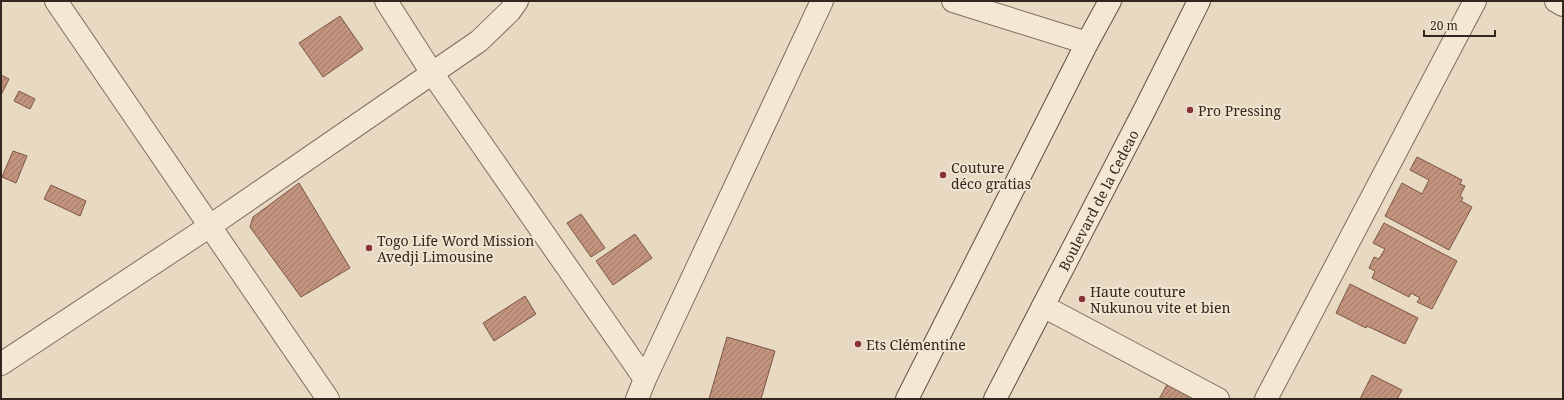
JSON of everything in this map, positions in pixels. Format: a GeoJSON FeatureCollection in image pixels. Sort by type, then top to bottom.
{"type":"FeatureCollection","features":[{"type":"Feature","properties":{"kind":"street"},"geometry":{"type":"LineString","coordinates":[[56,1],[328,399]]}},
{"type":"Feature","properties":{"kind":"street"},"geometry":{"type":"LineString","coordinates":[[386,1],[432,73],[645,379]]}},
{"type":"Feature","properties":{"kind":"street"},"geometry":{"type":"LineString","coordinates":[[1,364],[210,226],[480,41],[510,11],[517,1]]}},
{"type":"Feature","properties":{"kind":"street"},"geometry":{"type":"LineString","coordinates":[[637,399],[822,1]]}},
{"type":"Feature","properties":{"kind":"street"},"geometry":{"type":"LineString","coordinates":[[953,1],[1086,43]]}},
{"type":"Feature","properties":{"kind":"street"},"geometry":{"type":"LineString","coordinates":[[907,399],[1086,43],[1110,1]]}},
{"type":"Feature","properties":{"kind":"street","name":"Boulevard de la Cedeao"},"geometry":{"type":"LineString","coordinates":[[996,399],[1199,1]]}},
{"type":"Feature","properties":{"kind":"street"},"geometry":{"type":"LineString","coordinates":[[1266,399],[1475,1]]}},
{"type":"Feature","properties":{"kind":"street"},"geometry":{"type":"LineString","coordinates":[[1556,1],[1563,4]]}},
{"type":"Feature","properties":{"kind":"street"},"geometry":{"type":"LineString","coordinates":[[1043,306],[1218,399]]}},
{"type":"Feature","properties":{"kind":"building"},"geometry":{"type":"Polygon","coordinates":[[[340,16],[363,49],[323,77],[299,43],[340,16]]]}},
{"type":"Feature","properties":{"kind":"building"},"geometry":{"type":"Polygon","coordinates":[[[1,75],[9,79],[1,95],[1,75]]]}},
{"type":"Feature","properties":{"kind":"building"},"geometry":{"type":"Polygon","coordinates":[[[19,91],[35,99],[30,109],[14,101],[19,91]]]}},
{"type":"Feature","properties":{"kind":"building"},"geometry":{"type":"Polygon","coordinates":[[[13,151],[27,156],[16,183],[2,177],[13,151]]]}},
{"type":"Feature","properties":{"kind":"building"},"geometry":{"type":"Polygon","coordinates":[[[1417,157],[1462,180],[1460,184],[1465,186],[1460,196],[1463,198],[1461,201],[1472,207],[1449,250],[1385,216],[1402,183],[1422,194],[1429,180],[1410,170],[1417,157]]]}},
{"type":"Feature","properties":{"kind":"building"},"geometry":{"type":"Polygon","coordinates":[[[299,183],[350,268],[301,297],[250,227],[253,217],[299,183]]]}},
{"type":"Feature","properties":{"kind":"building"},"geometry":{"type":"Polygon","coordinates":[[[51,185],[86,201],[80,216],[44,199],[51,185]]]}},
{"type":"Feature","properties":{"kind":"building"},"geometry":{"type":"Polygon","coordinates":[[[581,214],[605,248],[591,257],[567,223],[581,214]]]}},
{"type":"Feature","properties":{"kind":"building"},"geometry":{"type":"Polygon","coordinates":[[[1384,223],[1457,261],[1432,309],[1417,302],[1420,298],[1411,293],[1409,297],[1372,278],[1375,271],[1369,268],[1374,257],[1379,259],[1385,249],[1373,243],[1384,223]]]}},
{"type":"Feature","properties":{"kind":"building"},"geometry":{"type":"Polygon","coordinates":[[[635,234],[652,258],[613,285],[596,261],[635,234]]]}},
{"type":"Feature","properties":{"kind":"building"},"geometry":{"type":"Polygon","coordinates":[[[1350,284],[1418,318],[1405,344],[1367,326],[1366,328],[1336,313],[1350,284]]]}},
{"type":"Feature","properties":{"kind":"building"},"geometry":{"type":"Polygon","coordinates":[[[525,296],[536,314],[494,341],[483,323],[525,296]]]}},
{"type":"Feature","properties":{"kind":"building"},"geometry":{"type":"Polygon","coordinates":[[[727,337],[775,351],[761,399],[709,399],[727,337]]]}},
{"type":"Feature","properties":{"kind":"building"},"geometry":{"type":"Polygon","coordinates":[[[1372,375],[1402,390],[1397,399],[1360,399],[1372,375]]]}},
{"type":"Feature","properties":{"kind":"building"},"geometry":{"type":"Polygon","coordinates":[[[1168,383],[1199,399],[1159,399],[1168,383]]]}},
{"type":"Feature","properties":{"kind":"place","name":"Pro Pressing"},"geometry":{"type":"Point","coordinates":[1190,110]}},
{"type":"Feature","properties":{"kind":"place","name":"Couture déco gratias"},"geometry":{"type":"Point","coordinates":[943,175]}},
{"type":"Feature","properties":{"kind":"place","name":"Togo Life Word Mission Avedji Limousine"},"geometry":{"type":"Point","coordinates":[369,248]}},
{"type":"Feature","properties":{"kind":"place","name":"Haute couture Nukunou vite et bien"},"geometry":{"type":"Point","coordinates":[1082,299]}},
{"type":"Feature","properties":{"kind":"place","name":"Ets Clémentine"},"geometry":{"type":"Point","coordinates":[858,344]}}]}
